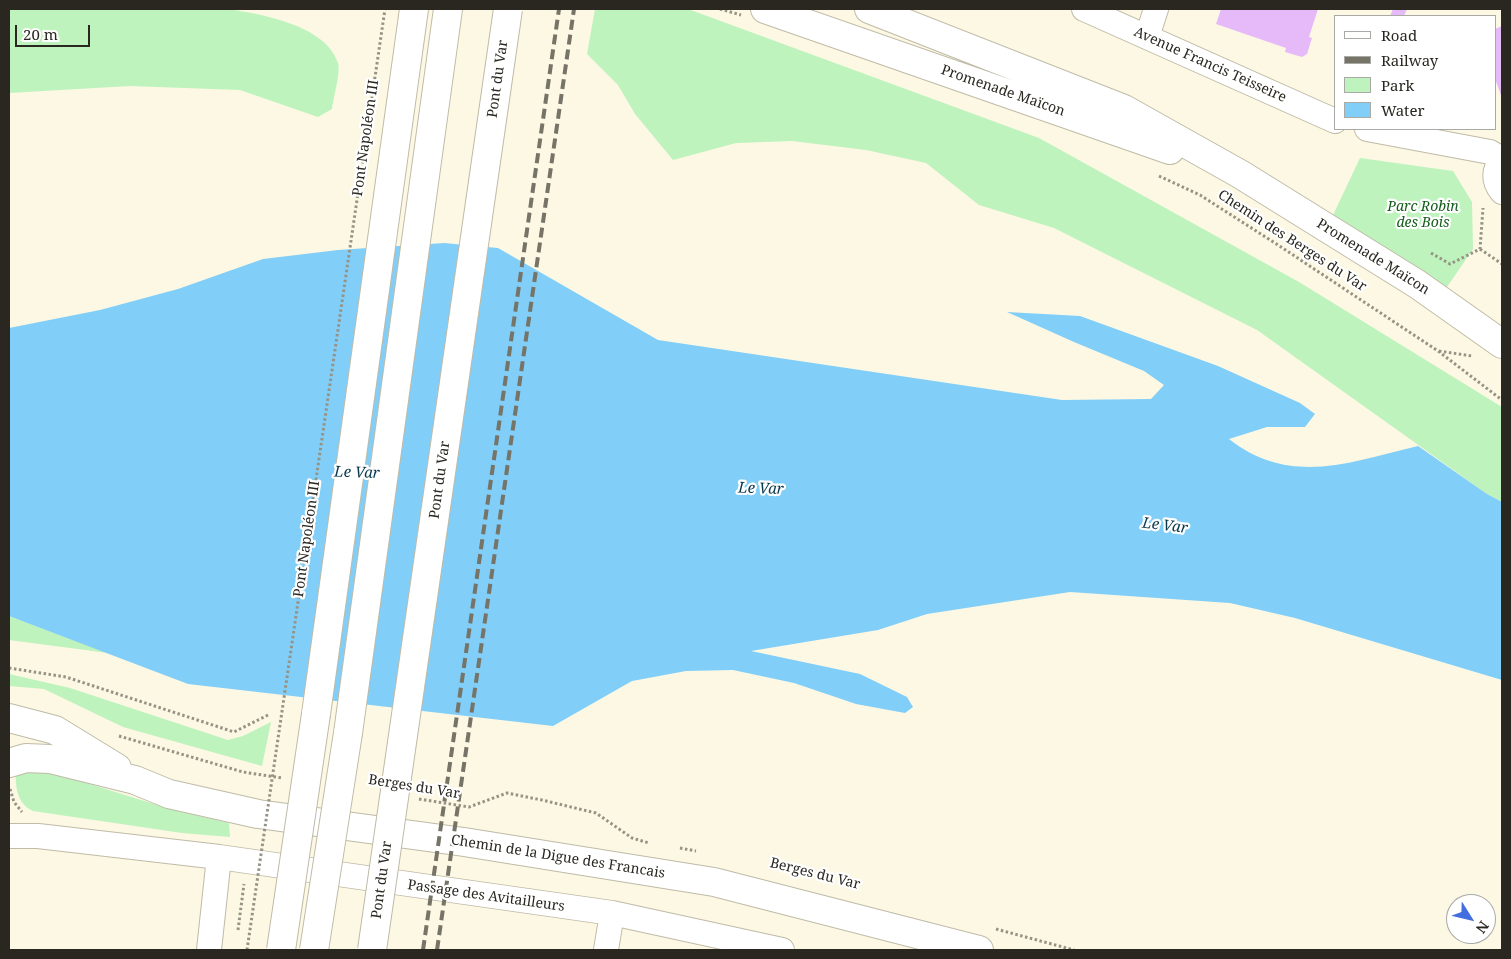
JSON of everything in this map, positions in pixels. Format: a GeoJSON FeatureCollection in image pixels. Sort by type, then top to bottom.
{"type":"FeatureCollection","features":[{"type":"Feature","properties":{"kind":"main road"},"geometry":{"type":"LineString","coordinates":[[280,950],[316,714],[414,9]]}},
{"type":"Feature","properties":{"kind":"main road"},"geometry":{"type":"LineString","coordinates":[[314,950],[348,734],[448,9]]}},
{"type":"Feature","properties":{"kind":"main road","name":"Pont du Var"},"geometry":{"type":"LineString","coordinates":[[372,950],[508,9]]}},
{"type":"Feature","properties":{"kind":"main road","name":"Promenade Maïcon"},"geometry":{"type":"LineString","coordinates":[[765,9],[1240,174]]}},
{"type":"Feature","properties":{"kind":"main road","name":"Promenade Maïcon"},"geometry":{"type":"LineString","coordinates":[[869,9],[1124,109],[1240,174],[1416,284],[1502,344]]}},
{"type":"Feature","properties":{"kind":"main road","name":"Chemin de la Digue des Francais"},"geometry":{"type":"LineString","coordinates":[[9,718],[41,725],[66,736],[135,780]]}},
{"type":"Feature","properties":{"kind":"main road","name":"Chemin de la Digue des Francais"},"geometry":{"type":"LineString","coordinates":[[9,763],[26,758],[50,759],[135,780],[169,794],[258,814],[464,842],[714,882],[984,939]]}},
{"type":"Feature","properties":{"kind":"street","name":"Avenue Francis Teisseire"},"geometry":{"type":"LineString","coordinates":[[1084,9],[1334,121]]}},
{"type":"Feature","properties":{"kind":"street"},"geometry":{"type":"LineString","coordinates":[[1146,36],[1156,9]]}},
{"type":"Feature","properties":{"kind":"street"},"geometry":{"type":"LineString","coordinates":[[1372,130],[1490,152],[1502,159],[1495,171],[1497,195]]}},
{"type":"Feature","properties":{"kind":"street","name":"Passage des Avitailleurs"},"geometry":{"type":"LineString","coordinates":[[9,836],[38,836],[219,858],[612,913],[782,950]]}},
{"type":"Feature","properties":{"kind":"street"},"geometry":{"type":"LineString","coordinates":[[209,950],[219,858]]}},
{"type":"Feature","properties":{"kind":"street"},"geometry":{"type":"LineString","coordinates":[[606,950],[612,913]]}},
{"type":"Feature","properties":{"kind":"path","name":"Pont Napoléon III"},"geometry":{"type":"LineString","coordinates":[[247,950],[385,9]]}},
{"type":"Feature","properties":{"kind":"path","name":"Chemin des Berges du Var"},"geometry":{"type":"LineString","coordinates":[[1156,175],[1200,195],[1278,245],[1438,351],[1502,400]]}},
{"type":"Feature","properties":{"kind":"path"},"geometry":{"type":"LineString","coordinates":[[1431,253],[1450,264],[1480,250],[1497,195]]}},
{"type":"Feature","properties":{"kind":"path"},"geometry":{"type":"LineString","coordinates":[[1480,250],[1502,264]]}},
{"type":"Feature","properties":{"kind":"path"},"geometry":{"type":"LineString","coordinates":[[9,668],[66,677],[234,732],[270,714]]}},
{"type":"Feature","properties":{"kind":"path"},"geometry":{"type":"LineString","coordinates":[[111,733],[243,772],[283,778]]}},
{"type":"Feature","properties":{"kind":"path","name":"Berges du Var"},"geometry":{"type":"LineString","coordinates":[[410,798],[469,807],[507,794],[542,800],[596,813],[632,838],[650,843]]}},
{"type":"Feature","properties":{"kind":"path"},"geometry":{"type":"LineString","coordinates":[[675,847],[698,852]]}},
{"type":"Feature","properties":{"kind":"path"},"geometry":{"type":"LineString","coordinates":[[238,932],[244,885]]}},
{"type":"Feature","properties":{"kind":"path"},"geometry":{"type":"LineString","coordinates":[[984,939],[1074,950]]}},
{"type":"Feature","properties":{"kind":"green space"},"geometry":{"type":"Polygon","coordinates":[[[9,9],[227,9],[274,18],[307,31],[320,39],[331,50],[339,67],[332,109],[318,117],[240,90],[130,86],[9,93],[9,9]]]}},
{"type":"Feature","properties":{"kind":"green space"},"geometry":{"type":"Polygon","coordinates":[[[595,9],[688,9],[1039,138],[1299,282],[1502,407],[1502,502],[1487,494],[1257,330],[1054,228],[979,205],[926,163],[866,150],[792,141],[736,143],[673,160],[635,114],[618,85],[587,54],[595,9]]]}},
{"type":"Feature","properties":{"kind":"green space","name":"Parc Robin des Bois"},"geometry":{"type":"Polygon","coordinates":[[[1360,158],[1453,171],[1472,202],[1473,249],[1447,287],[1333,215],[1360,158]]]}},
{"type":"Feature","properties":{"kind":"green space"},"geometry":{"type":"Polygon","coordinates":[[[9,616],[108,653],[9,640],[9,616]]]}},
{"type":"Feature","properties":{"kind":"green space"},"geometry":{"type":"Polygon","coordinates":[[[9,674],[70,688],[228,740],[243,736],[271,722],[262,766],[123,727],[44,689],[9,686],[9,674]]]}},
{"type":"Feature","properties":{"kind":"green space"},"geometry":{"type":"Polygon","coordinates":[[[45,770],[173,810],[229,823],[230,837],[182,833],[33,811],[23,804],[20,799],[16,783],[16,771],[45,770]]]}},
{"type":"Feature","properties":{"kind":"water","name":"Le Var"},"geometry":{"type":"Polygon","coordinates":[[[444,243],[498,248],[658,340],[1062,400],[1151,399],[1164,385],[1144,371],[1007,312],[1080,316],[1218,366],[1300,403],[1315,414],[1305,427],[1267,427],[1229,439],[1252,454],[1275,463],[1298,467],[1321,467],[1418,446],[1487,494],[1502,502],[1502,680],[1295,618],[1230,603],[1070,592],[927,614],[878,630],[751,651],[860,674],[907,697],[913,707],[905,713],[856,704],[794,683],[733,670],[686,671],[632,681],[553,726],[188,684],[9,616],[9,328],[100,310],[178,289],[263,259],[338,250],[444,243]]]}},
{"type":"Feature","properties":{"kind":"building"},"geometry":{"type":"Polygon","coordinates":[[[1221,9],[1318,9],[1309,37],[1312,38],[1307,54],[1302,57],[1285,52],[1286,48],[1216,24],[1221,9]]]}},
{"type":"Feature","properties":{"kind":"building"},"geometry":{"type":"Polygon","coordinates":[[[1393,9],[1407,9],[1404,15],[1390,15],[1393,9]]]}},
{"type":"Feature","properties":{"kind":"building"},"geometry":{"type":"Polygon","coordinates":[[[1502,26],[1502,98],[1496,82],[1496,29],[1502,26]]]}},
{"type":"Feature","properties":{"kind":"railway"},"geometry":{"type":"LineString","coordinates":[[423,950],[559,9]]}},
{"type":"Feature","properties":{"kind":"railway"},"geometry":{"type":"LineString","coordinates":[[437,950],[574,9]]}}]}
